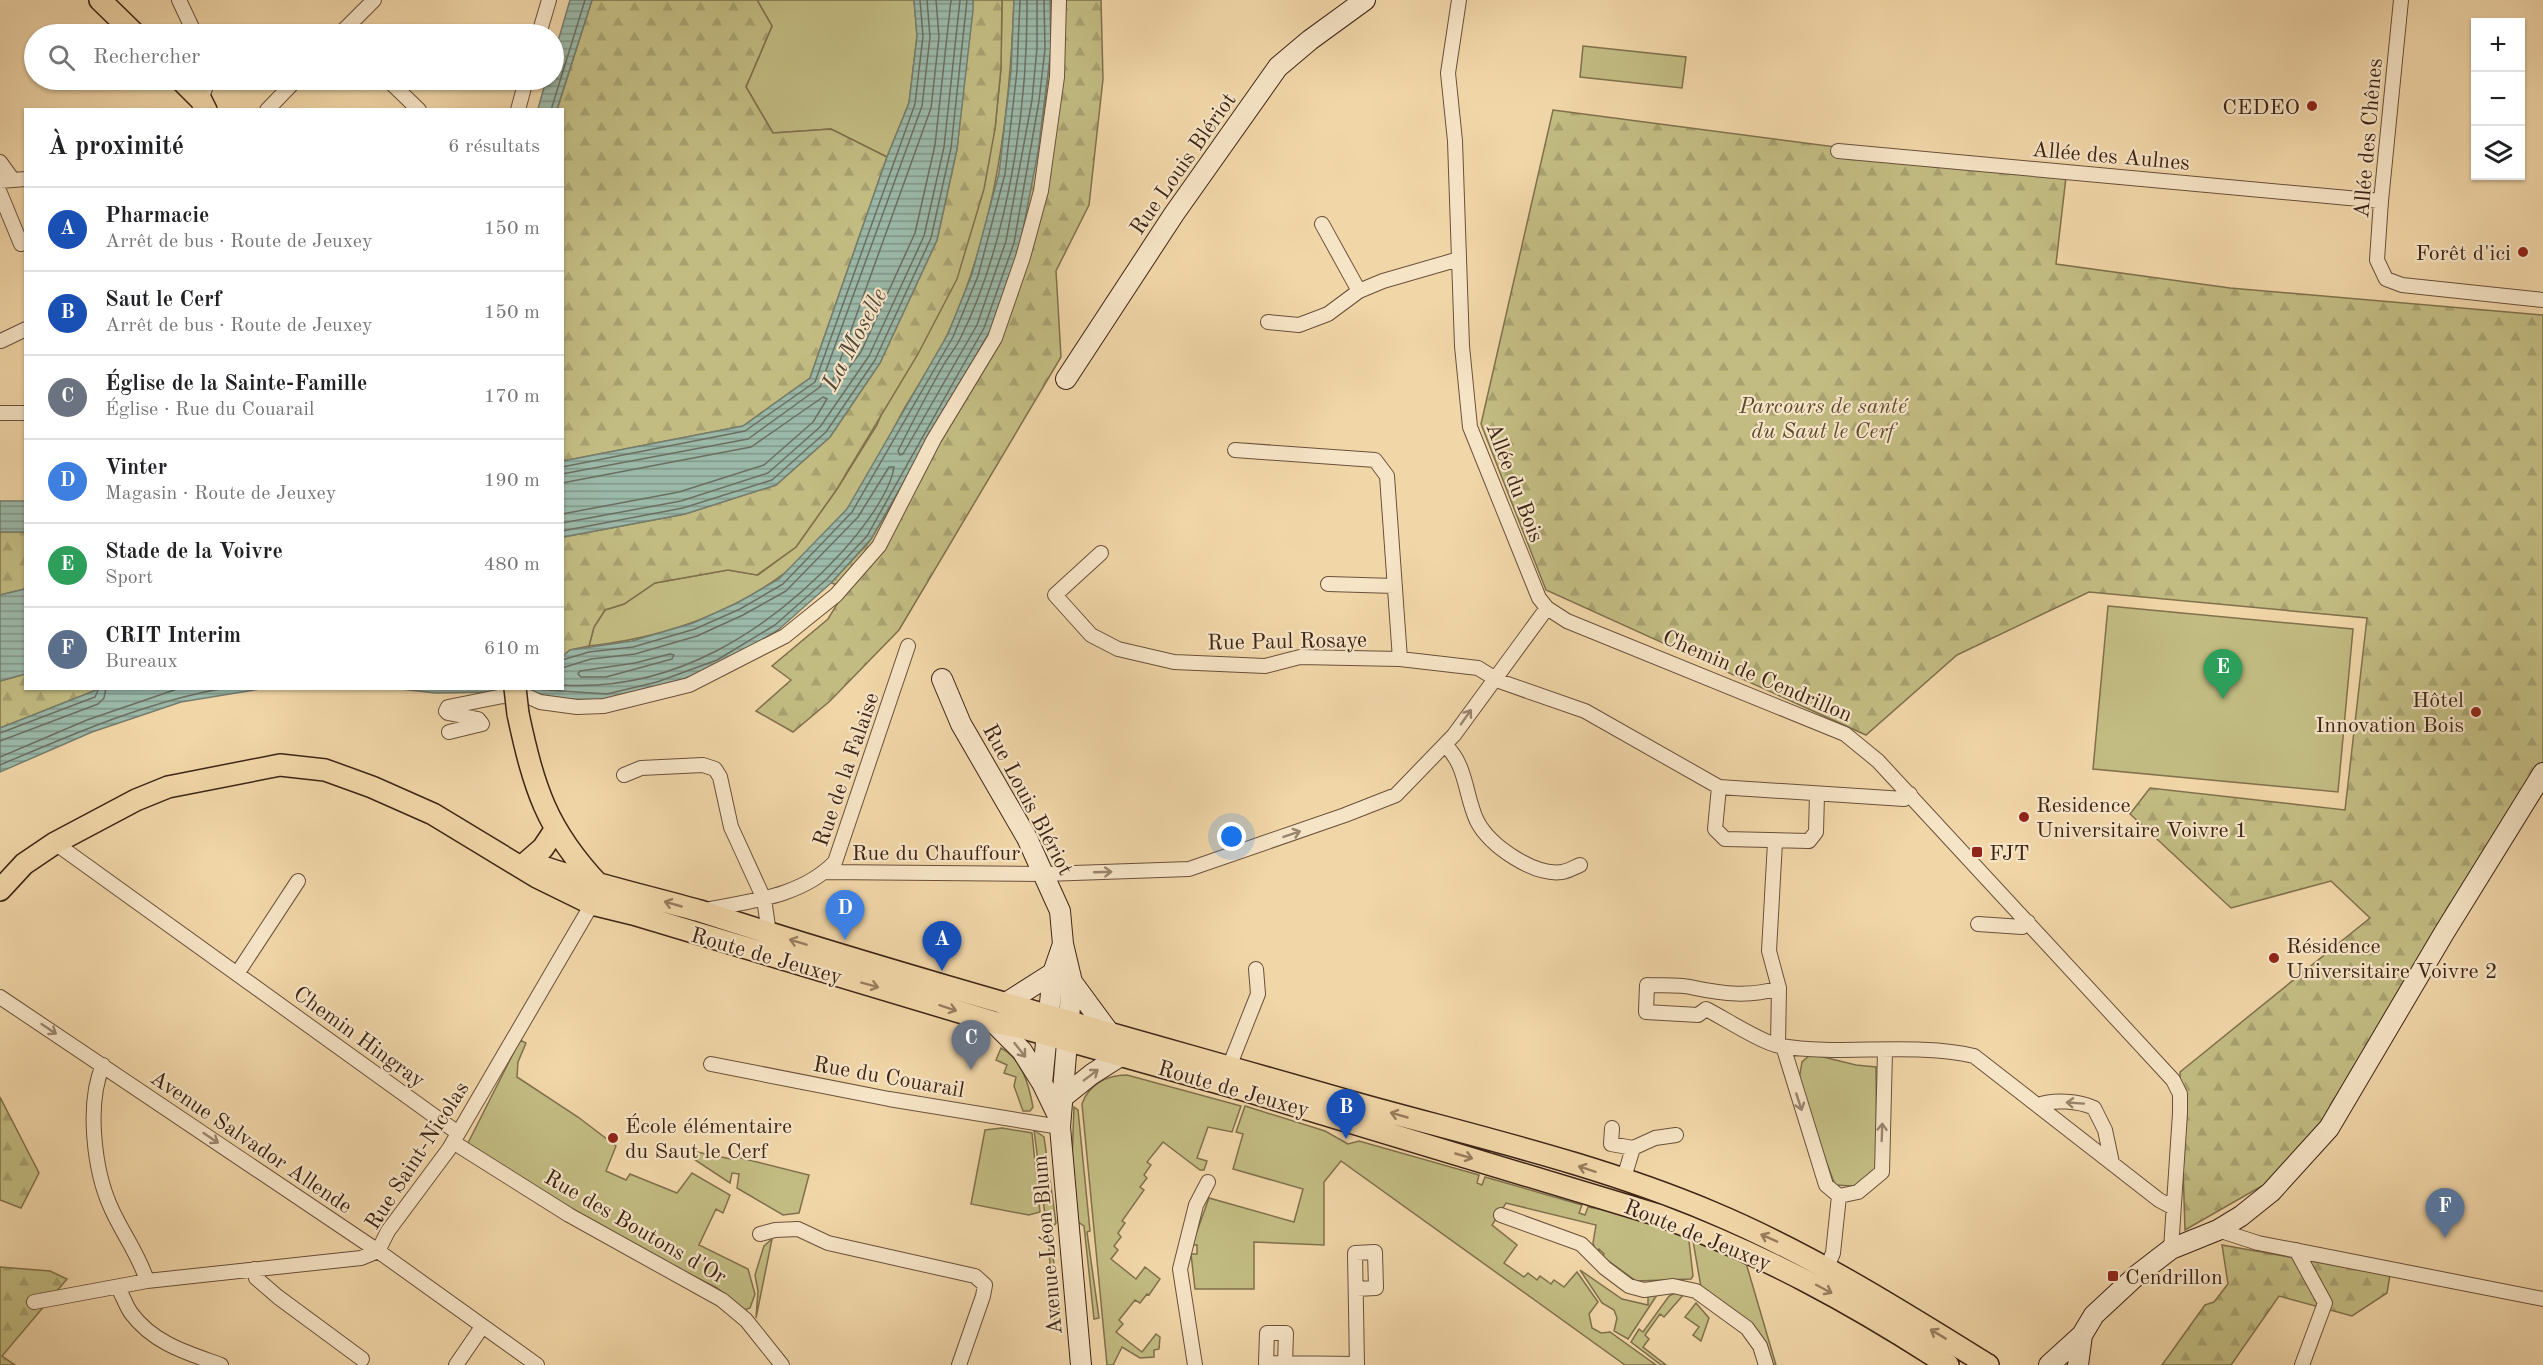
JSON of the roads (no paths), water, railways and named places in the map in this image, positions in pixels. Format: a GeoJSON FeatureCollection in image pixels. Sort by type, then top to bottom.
{"type":"FeatureCollection","features":[{"type":"Feature","properties":{"kind":"main road"},"geometry":{"type":"LineString","coordinates":[[100,0],[125,24]]}},
{"type":"Feature","properties":{"kind":"main road"},"geometry":{"type":"LineString","coordinates":[[190,90],[204,105]]}},
{"type":"Feature","properties":{"kind":"main road"},"geometry":{"type":"LineString","coordinates":[[515,690],[518,714],[542,805],[555,830],[600,889]]}},
{"type":"Feature","properties":{"kind":"main road"},"geometry":{"type":"LineString","coordinates":[[0,890],[24,864],[136,800],[168,787],[280,765],[325,770],[372,787],[433,814],[537,877],[643,895]]}},
{"type":"Feature","properties":{"kind":"main road"},"geometry":{"type":"LineString","coordinates":[[533,774],[562,826],[580,850],[602,871],[643,895]]}},
{"type":"Feature","properties":{"kind":"main road"},"geometry":{"type":"LineString","coordinates":[[527,862],[543,848],[555,830]]}},
{"type":"Feature","properties":{"kind":"main road"},"geometry":{"type":"LineString","coordinates":[[505,856],[600,889]]}},
{"type":"Feature","properties":{"kind":"main road","name":"Route de Jeuxey"},"geometry":{"type":"LineString","coordinates":[[600,889],[633,914],[993,1022],[1047,1025]]}},
{"type":"Feature","properties":{"kind":"main road","name":"Route de Jeuxey"},"geometry":{"type":"LineString","coordinates":[[643,895],[1006,1003],[1047,1025],[1068,1031],[1122,1055],[1658,1215],[1717,1237],[1794,1273],[1875,1318],[1948,1365]]}},
{"type":"Feature","properties":{"kind":"main road","name":"Route de Jeuxey"},"geometry":{"type":"LineString","coordinates":[[1068,1031],[1111,1035],[1229,1067],[1623,1181],[1708,1211],[1827,1267],[1988,1365]]}},
{"type":"Feature","properties":{"kind":"street"},"geometry":{"type":"LineString","coordinates":[[179,0],[190,24]]}},
{"type":"Feature","properties":{"kind":"street"},"geometry":{"type":"LineString","coordinates":[[351,24],[374,0]]}},
{"type":"Feature","properties":{"kind":"street"},"geometry":{"type":"LineString","coordinates":[[542,24],[549,0]]}},
{"type":"Feature","properties":{"kind":"street"},"geometry":{"type":"LineString","coordinates":[[449,732],[482,724],[478,719],[448,713],[446,711],[448,707],[503,696],[529,697],[540,702],[577,707],[604,706],[689,685],[785,636],[836,595],[879,546],[934,439],[994,338],[1023,257],[1041,191],[1057,77],[1059,0]]}},
{"type":"Feature","properties":{"kind":"street","name":"Rue Louis Blériot"},"geometry":{"type":"LineString","coordinates":[[1066,379],[1174,214],[1278,67],[1310,40],[1365,0]]}},
{"type":"Feature","properties":{"kind":"street","name":"Allée du Bois"},"geometry":{"type":"LineString","coordinates":[[1459,0],[1448,73],[1455,141],[1462,346],[1470,427],[1539,598],[1547,608]]}},
{"type":"Feature","properties":{"kind":"street","name":"Allée des Chênes"},"geometry":{"type":"LineString","coordinates":[[2401,0],[2380,201],[2378,260],[2386,279],[2402,285],[2543,300]]}},
{"type":"Feature","properties":{"kind":"street"},"geometry":{"type":"LineString","coordinates":[[204,105],[206,90]]}},
{"type":"Feature","properties":{"kind":"street"},"geometry":{"type":"LineString","coordinates":[[269,108],[286,90]]}},
{"type":"Feature","properties":{"kind":"street"},"geometry":{"type":"LineString","coordinates":[[398,90],[417,108]]}},
{"type":"Feature","properties":{"kind":"street"},"geometry":{"type":"LineString","coordinates":[[519,108],[523,90]]}},
{"type":"Feature","properties":{"kind":"street","name":"Allée des Aulnes"},"geometry":{"type":"LineString","coordinates":[[1838,151],[2380,201]]}},
{"type":"Feature","properties":{"kind":"street"},"geometry":{"type":"LineString","coordinates":[[0,162],[13,180]]}},
{"type":"Feature","properties":{"kind":"street"},"geometry":{"type":"LineString","coordinates":[[0,193],[21,244]]}},
{"type":"Feature","properties":{"kind":"street"},"geometry":{"type":"LineString","coordinates":[[1322,224],[1359,291]]}},
{"type":"Feature","properties":{"kind":"street"},"geometry":{"type":"LineString","coordinates":[[1268,322],[1299,325],[1328,314],[1359,291],[1403,273],[1459,259]]}},
{"type":"Feature","properties":{"kind":"street"},"geometry":{"type":"LineString","coordinates":[[1,341],[24,330]]}},
{"type":"Feature","properties":{"kind":"street"},"geometry":{"type":"LineString","coordinates":[[0,413],[24,412]]}},
{"type":"Feature","properties":{"kind":"street"},"geometry":{"type":"LineString","coordinates":[[1235,450],[1375,460],[1387,476],[1400,659]]}},
{"type":"Feature","properties":{"kind":"street","name":"Rue Paul Rosaye"},"geometry":{"type":"LineString","coordinates":[[1101,553],[1055,595],[1091,635],[1118,650],[1174,662],[1265,666],[1300,657],[1400,659],[1479,668],[1494,677],[1585,711],[1719,787]]}},
{"type":"Feature","properties":{"kind":"street"},"geometry":{"type":"LineString","coordinates":[[1328,584],[1395,586]]}},
{"type":"Feature","properties":{"kind":"street","name":"Rue du Chauffour"},"geometry":{"type":"LineString","coordinates":[[825,872],[1045,874],[1189,869],[1396,795],[1445,745],[1547,608]]}},
{"type":"Feature","properties":{"kind":"street","name":"Chemin de Cendrillon"},"geometry":{"type":"LineString","coordinates":[[1547,608],[1568,621],[1845,734],[1878,761],[2173,1080],[2180,1094],[2180,1113],[2172,1207],[2175,1225],[2171,1249]]}},
{"type":"Feature","properties":{"kind":"street","name":"Rue de la Falaise"},"geometry":{"type":"LineString","coordinates":[[700,911],[764,899],[805,884],[825,872],[835,862],[842,849],[908,646]]}},
{"type":"Feature","properties":{"kind":"street","name":"Rue Louis Blériot"},"geometry":{"type":"LineString","coordinates":[[942,679],[961,724],[1045,874],[1060,911],[1063,944],[1072,982],[1068,1031]]}},
{"type":"Feature","properties":{"kind":"street"},"geometry":{"type":"LineString","coordinates":[[1445,745],[1459,761],[1477,821],[1488,836],[1517,861],[1543,870],[1562,872],[1580,865]]}},
{"type":"Feature","properties":{"kind":"street"},"geometry":{"type":"LineString","coordinates":[[624,776],[641,768],[703,765],[715,769],[720,777],[731,827],[764,899],[769,933]]}},
{"type":"Feature","properties":{"kind":"street"},"geometry":{"type":"LineString","coordinates":[[2047,1363],[2082,1335],[2094,1315],[2136,1276],[2171,1249],[2218,1230],[2271,1192],[2329,1128],[2444,933],[2543,773]]}},
{"type":"Feature","properties":{"kind":"street"},"geometry":{"type":"LineString","coordinates":[[1817,795],[1816,832],[1809,842],[1725,839],[1715,829],[1719,787],[1904,799],[1910,794]]}},
{"type":"Feature","properties":{"kind":"street"},"geometry":{"type":"LineString","coordinates":[[1775,842],[1769,951],[1779,988],[1780,1046],[1826,1185],[1839,1196]]}},
{"type":"Feature","properties":{"kind":"street","name":"Chemin Hingray"},"geometry":{"type":"LineString","coordinates":[[58,844],[456,1137]]}},
{"type":"Feature","properties":{"kind":"street"},"geometry":{"type":"LineString","coordinates":[[237,974],[298,881]]}},
{"type":"Feature","properties":{"kind":"street","name":"Rue Saint-Nicolas"},"geometry":{"type":"LineString","coordinates":[[34,1302],[147,1281],[361,1258],[378,1251],[388,1231],[456,1137],[600,889]]}},
{"type":"Feature","properties":{"kind":"street"},"geometry":{"type":"LineString","coordinates":[[1978,924],[2022,927],[2028,922]]}},
{"type":"Feature","properties":{"kind":"street","name":"Rue Louis Blériot"},"geometry":{"type":"LineString","coordinates":[[1047,1025],[1053,973],[1063,944]]}},
{"type":"Feature","properties":{"kind":"street","name":"Route de Jeuxey"},"geometry":{"type":"LineString","coordinates":[[1229,1067],[1258,994],[1256,969]]}},
{"type":"Feature","properties":{"kind":"street"},"geometry":{"type":"LineString","coordinates":[[1006,1003],[1053,973]]}},
{"type":"Feature","properties":{"kind":"street","name":"Rue Louis Blériot"},"geometry":{"type":"LineString","coordinates":[[1072,982],[1111,1035]]}},
{"type":"Feature","properties":{"kind":"street"},"geometry":{"type":"LineString","coordinates":[[1706,1009],[1698,1015],[1646,1012],[1647,985],[1696,988],[1706,992],[1761,994],[1779,988]]}},
{"type":"Feature","properties":{"kind":"street"},"geometry":{"type":"LineString","coordinates":[[1706,992],[1706,1009]]}},
{"type":"Feature","properties":{"kind":"street","name":"Avenue Salvador Allende"},"geometry":{"type":"LineString","coordinates":[[0,997],[378,1251],[537,1365]]}},
{"type":"Feature","properties":{"kind":"street"},"geometry":{"type":"LineString","coordinates":[[1706,1009],[1780,1046],[1885,1051],[1954,1051],[1974,1056],[2172,1207]]}},
{"type":"Feature","properties":{"kind":"street","name":"Avenue Léon Blum"},"geometry":{"type":"LineString","coordinates":[[993,1022],[1022,1051],[1042,1083],[1060,1124]]}},
{"type":"Feature","properties":{"kind":"street"},"geometry":{"type":"LineString","coordinates":[[1042,1083],[1047,1025]]}},
{"type":"Feature","properties":{"kind":"street","name":"Avenue Léon Blum"},"geometry":{"type":"LineString","coordinates":[[1068,1031],[1060,1124],[1082,1365]]}},
{"type":"Feature","properties":{"kind":"street"},"geometry":{"type":"LineString","coordinates":[[1839,1196],[1858,1192],[1882,1172],[1885,1051]]}},
{"type":"Feature","properties":{"kind":"street"},"geometry":{"type":"LineString","coordinates":[[1062,1098],[1092,1074],[1122,1055]]}},
{"type":"Feature","properties":{"kind":"street","name":"Rue du Couarail"},"geometry":{"type":"LineString","coordinates":[[711,1064],[889,1099],[1060,1124]]}},
{"type":"Feature","properties":{"kind":"street"},"geometry":{"type":"LineString","coordinates":[[103,1065],[96,1081],[95,1098],[94,1132],[99,1165],[111,1208],[147,1281]]}},
{"type":"Feature","properties":{"kind":"street"},"geometry":{"type":"LineString","coordinates":[[2038,1105],[2046,1102],[2084,1103],[2094,1108],[2105,1130],[2112,1163]]}},
{"type":"Feature","properties":{"kind":"street"},"geometry":{"type":"LineString","coordinates":[[1612,1128],[1611,1144],[1634,1148],[1654,1138],[1676,1135]]}},
{"type":"Feature","properties":{"kind":"street","name":"Rue des Boutons d'Or"},"geometry":{"type":"LineString","coordinates":[[456,1137],[569,1215],[722,1300],[746,1320],[782,1365]]}},
{"type":"Feature","properties":{"kind":"street","name":"Route de Jeuxey"},"geometry":{"type":"LineString","coordinates":[[1623,1181],[1634,1148]]}},
{"type":"Feature","properties":{"kind":"street"},"geometry":{"type":"LineString","coordinates":[[1195,1365],[1180,1269],[1196,1205],[1208,1182]]}},
{"type":"Feature","properties":{"kind":"street"},"geometry":{"type":"LineString","coordinates":[[1827,1267],[1833,1253],[1839,1196]]}},
{"type":"Feature","properties":{"kind":"street"},"geometry":{"type":"LineString","coordinates":[[1502,1215],[1581,1244],[1605,1268],[1629,1286],[1644,1290],[1673,1286],[1696,1291],[1747,1328],[1760,1346],[1766,1365]]}},
{"type":"Feature","properties":{"kind":"street"},"geometry":{"type":"LineString","coordinates":[[760,1234],[775,1230],[798,1229],[828,1243],[975,1276],[985,1286],[958,1365]]}},
{"type":"Feature","properties":{"kind":"street"},"geometry":{"type":"LineString","coordinates":[[2218,1230],[2258,1243],[2543,1299]]}},
{"type":"Feature","properties":{"kind":"street"},"geometry":{"type":"LineString","coordinates":[[2296,1250],[2325,1303],[2302,1365]]}},
{"type":"Feature","properties":{"kind":"street"},"geometry":{"type":"LineString","coordinates":[[254,1269],[256,1278],[278,1297],[362,1359]]}},
{"type":"Feature","properties":{"kind":"street"},"geometry":{"type":"LineString","coordinates":[[118,1287],[131,1313],[153,1335],[169,1346],[221,1365]]}},
{"type":"Feature","properties":{"kind":"street"},"geometry":{"type":"LineString","coordinates":[[1286,1363],[1357,1365],[1356,1289]]}},
{"type":"Feature","properties":{"kind":"street"},"geometry":{"type":"LineString","coordinates":[[456,1365],[482,1327]]}},
{"type":"Feature","properties":{"kind":"street"},"geometry":{"type":"LineString","coordinates":[[2078,1365],[2082,1335]]}},
{"type":"Feature","properties":{"kind":"water"},"geometry":{"type":"Polygon","coordinates":[[[570,0],[592,0],[564,87],[564,24],[570,0]]]}},
{"type":"Feature","properties":{"kind":"water","name":"La Moselle"},"geometry":{"type":"Polygon","coordinates":[[[914,0],[973,0],[957,149],[937,240],[880,363],[830,437],[776,485],[685,514],[564,537],[564,461],[743,426],[810,378],[887,157],[909,103],[917,36],[914,0]]]}},
{"type":"Feature","properties":{"kind":"water"},"geometry":{"type":"Polygon","coordinates":[[[1014,0],[1050,0],[1051,49],[1038,152],[1020,245],[990,331],[871,539],[831,583],[778,630],[719,666],[659,688],[608,700],[565,699],[505,692],[435,693],[410,690],[564,690],[564,655],[570,650],[632,641],[693,623],[737,603],[779,579],[847,509],[948,334],[972,274],[999,173],[1011,70],[1014,0]]]}},
{"type":"Feature","properties":{"kind":"water"},"geometry":{"type":"Polygon","coordinates":[[[543,90],[563,90],[557,108],[538,108],[543,90]]]}},
{"type":"Feature","properties":{"kind":"water"},"geometry":{"type":"Polygon","coordinates":[[[0,501],[24,501],[24,532],[0,532],[0,501]]]}},
{"type":"Feature","properties":{"kind":"water"},"geometry":{"type":"Polygon","coordinates":[[[24,589],[24,674],[0,681],[0,595],[24,589]]]}},
{"type":"Feature","properties":{"kind":"water"},"geometry":{"type":"Polygon","coordinates":[[[96,690],[254,690],[181,702],[92,732],[0,772],[0,728],[96,690]]]}},
{"type":"Feature","properties":{"kind":"place","name":"CEDEO"},"geometry":{"type":"Point","coordinates":[2312,106]}},
{"type":"Feature","properties":{"kind":"place","name":"Forêt d'ici"},"geometry":{"type":"Point","coordinates":[2523,252]}},
{"type":"Feature","properties":{"kind":"place","name":"Stade de la Voivre"},"geometry":{"type":"Point","coordinates":[2223,699]}},
{"type":"Feature","properties":{"kind":"place","name":"Hôtel Innovation Bois"},"geometry":{"type":"Point","coordinates":[2476,712]}},
{"type":"Feature","properties":{"kind":"place","name":"Residence Universitaire Voivre 1"},"geometry":{"type":"Point","coordinates":[2024,817]}},
{"type":"Feature","properties":{"kind":"place","name":"FJT"},"geometry":{"type":"Point","coordinates":[1977,852]}},
{"type":"Feature","properties":{"kind":"place","name":"Vinter"},"geometry":{"type":"Point","coordinates":[845,940]}},
{"type":"Feature","properties":{"kind":"place","name":"Résidence Universitaire Voivre 2"},"geometry":{"type":"Point","coordinates":[2274,958]}},
{"type":"Feature","properties":{"kind":"place","name":"Pharmacie"},"geometry":{"type":"Point","coordinates":[942,971]}},
{"type":"Feature","properties":{"kind":"place","name":"Église de la Sainte-Famille"},"geometry":{"type":"Point","coordinates":[971,1070]}},
{"type":"Feature","properties":{"kind":"place","name":"École élémentaire du Saut le Cerf"},"geometry":{"type":"Point","coordinates":[613,1138]}},
{"type":"Feature","properties":{"kind":"place","name":"Saut le Cerf"},"geometry":{"type":"Point","coordinates":[1346,1139]}},
{"type":"Feature","properties":{"kind":"place","name":"CRIT Interim"},"geometry":{"type":"Point","coordinates":[2445,1238]}},
{"type":"Feature","properties":{"kind":"place","name":"Cendrillon"},"geometry":{"type":"Point","coordinates":[2113,1276]}},
{"type":"Feature","properties":{"kind":"park label","name":"Parcours de santé du Saut le Cerf"},"geometry":{"type":"Point","coordinates":[1823,418]}}]}
